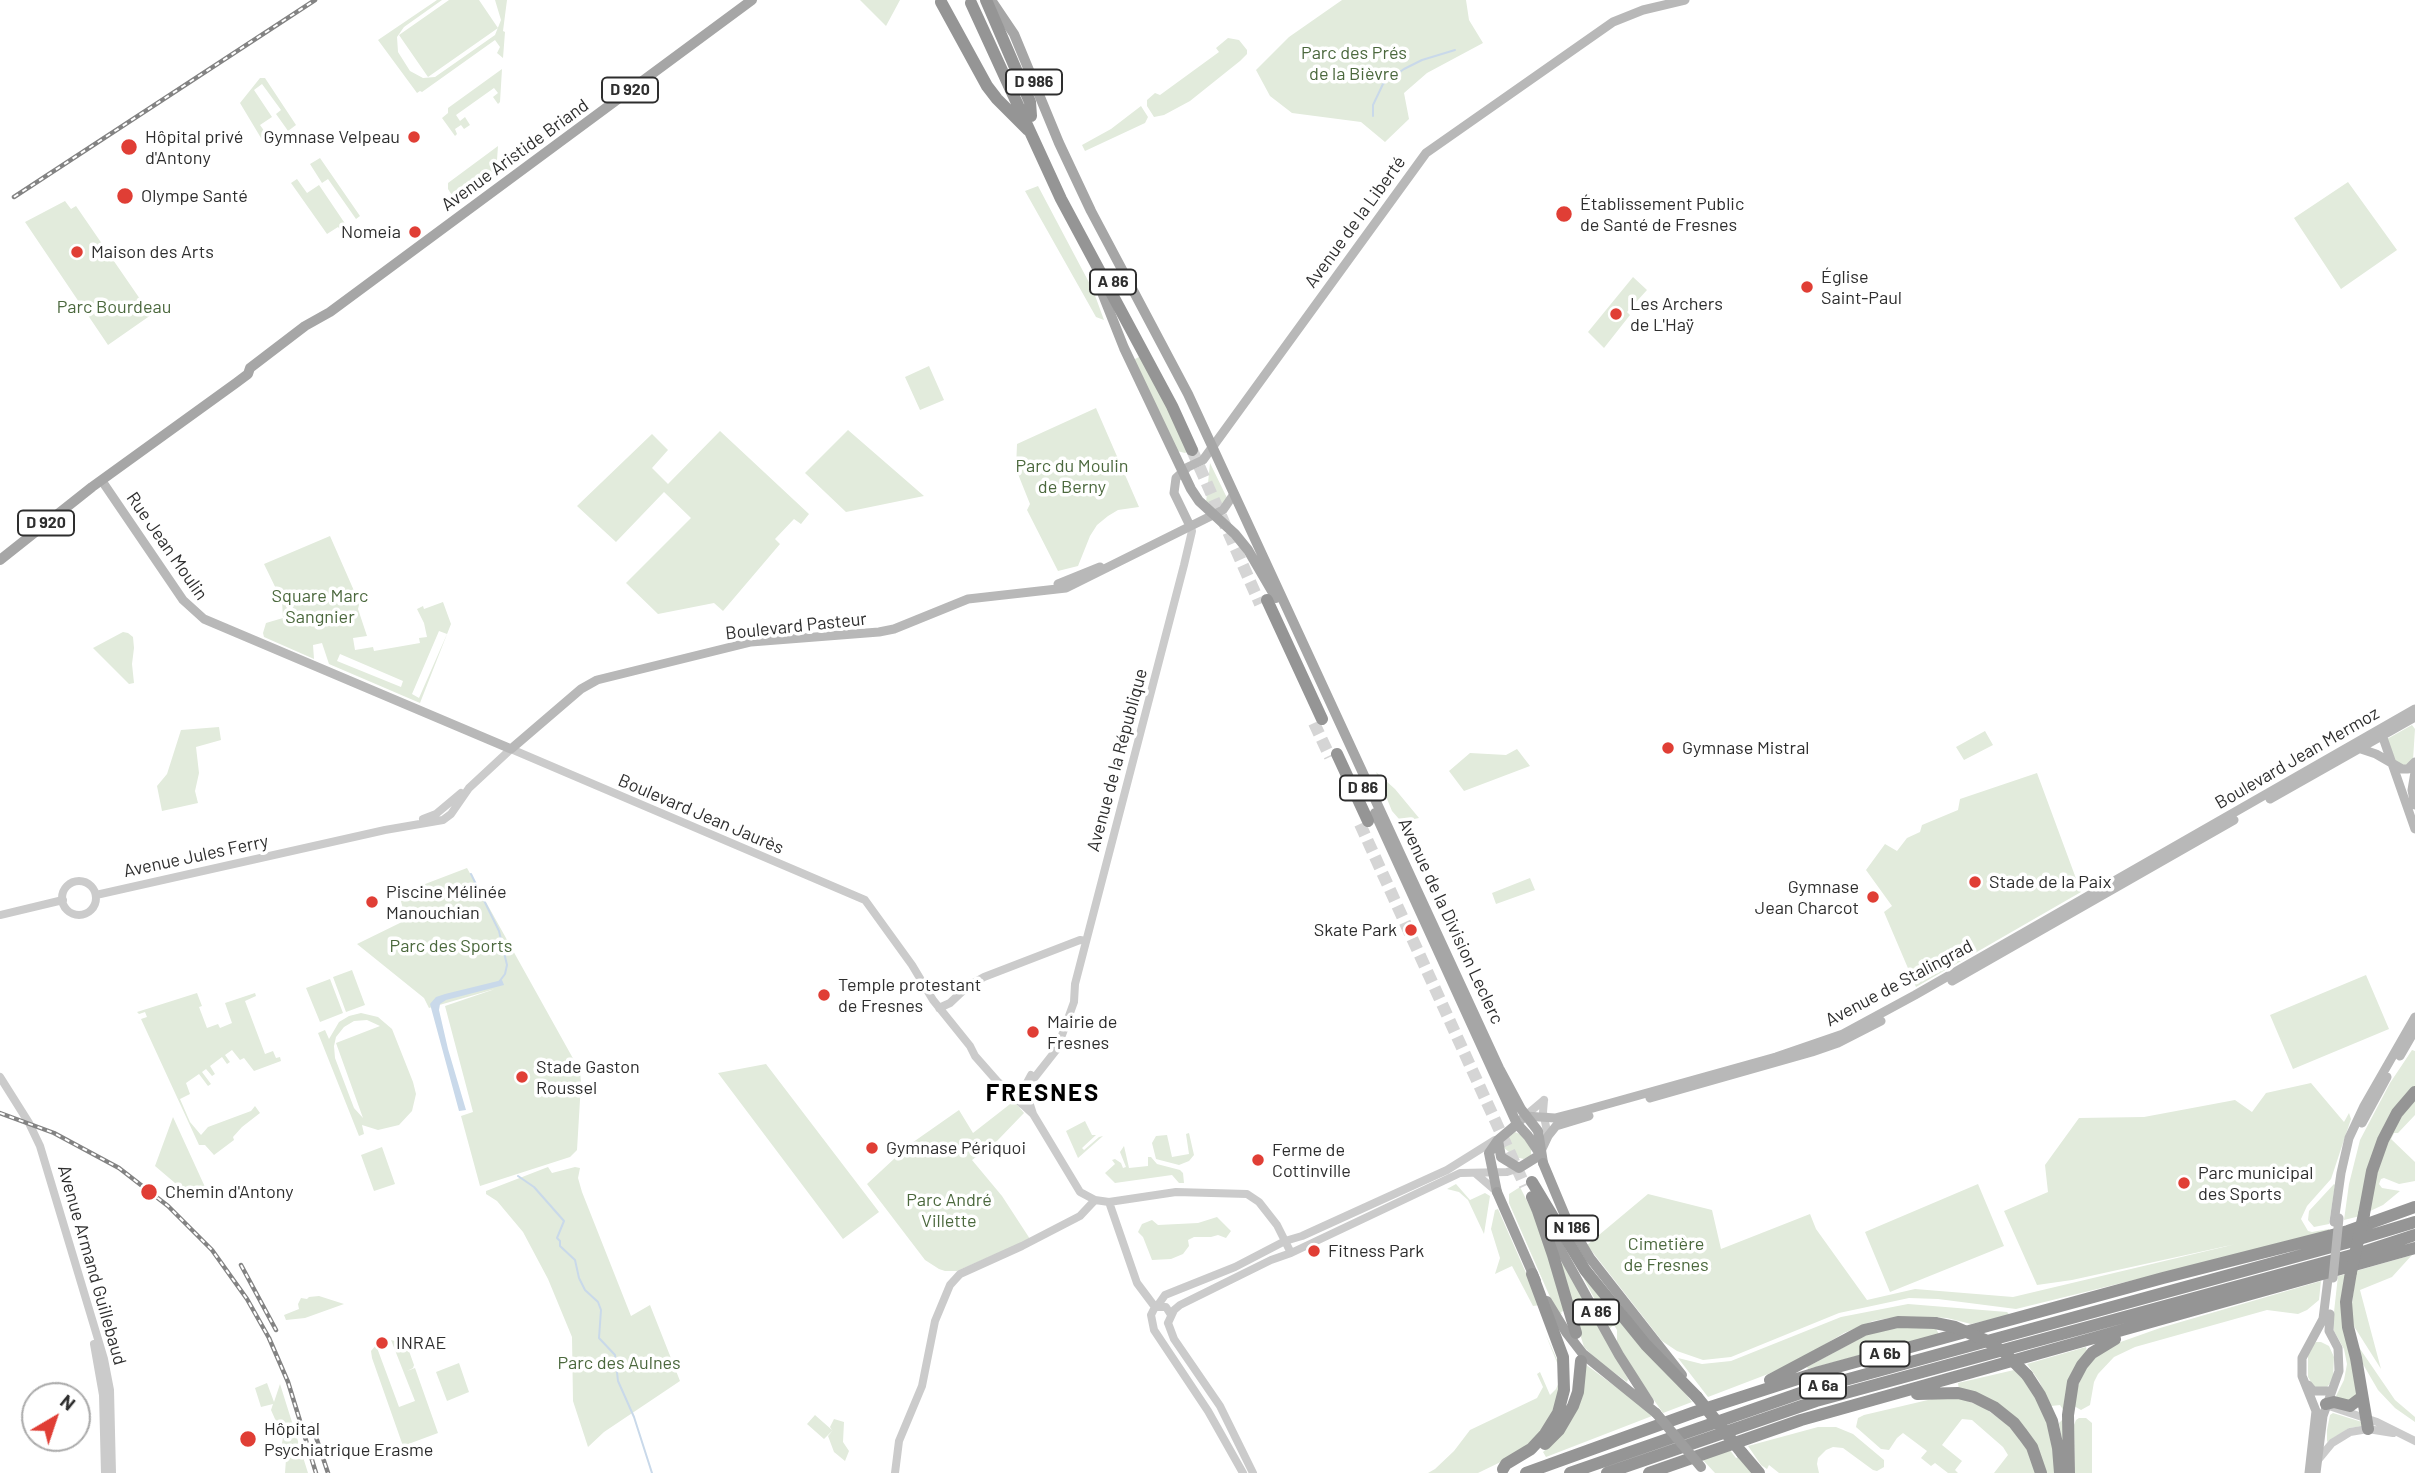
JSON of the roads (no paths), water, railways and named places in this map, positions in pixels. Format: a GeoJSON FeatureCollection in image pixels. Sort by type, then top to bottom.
{"type":"FeatureCollection","features":[{"type":"Feature","properties":{"kind":"highway"},"geometry":{"type":"LineString","coordinates":[[989,0],[1030,102],[1031,116]]}},
{"type":"Feature","properties":{"kind":"highway","name":"D 986"},"geometry":{"type":"LineString","coordinates":[[941,1],[987,86],[1031,132]]}},
{"type":"Feature","properties":{"kind":"highway","name":"A 86"},"geometry":{"type":"LineString","coordinates":[[974,1],[1082,225],[1179,403],[1198,452]]}},
{"type":"Feature","properties":{"kind":"highway","name":"A 86"},"geometry":{"type":"LineString","coordinates":[[974,1],[1061,199],[1198,452]]}},
{"type":"Feature","properties":{"kind":"highway"},"geometry":{"type":"LineString","coordinates":[[1264,602],[1318,721]]}},
{"type":"Feature","properties":{"kind":"highway"},"geometry":{"type":"LineString","coordinates":[[1333,756],[1364,823]]}},
{"type":"Feature","properties":{"kind":"highway"},"geometry":{"type":"LineString","coordinates":[[2367,1423],[2348,1327],[2346,1302],[2372,1171],[2383,1140],[2397,1113],[2415,1092]]}},
{"type":"Feature","properties":{"kind":"highway","name":"Avenue de la Division Leclerc"},"geometry":{"type":"LineString","coordinates":[[1541,1158],[1566,1218],[1590,1258],[1693,1392]]}},
{"type":"Feature","properties":{"kind":"highway","name":"A 86"},"geometry":{"type":"LineString","coordinates":[[1703,1470],[1657,1413],[1624,1363],[1538,1210],[1529,1184],[1585,1270],[1646,1345],[1693,1392],[1759,1473]]}},
{"type":"Feature","properties":{"kind":"highway"},"geometry":{"type":"LineString","coordinates":[[1497,1192],[1563,1357],[1564,1390],[1558,1413],[1545,1434],[1531,1449],[1498,1471]]}},
{"type":"Feature","properties":{"kind":"highway","name":"A 6b"},"geometry":{"type":"LineString","coordinates":[[1526,1473],[1695,1412],[1845,1365],[2163,1278],[2348,1231],[2415,1207]]}},
{"type":"Feature","properties":{"kind":"highway"},"geometry":{"type":"LineString","coordinates":[[1538,1210],[1576,1333]]}},
{"type":"Feature","properties":{"kind":"highway","name":"A 6a"},"geometry":{"type":"LineString","coordinates":[[1570,1473],[1812,1389],[2381,1233],[2415,1219]]}},
{"type":"Feature","properties":{"kind":"highway","name":"A 6a"},"geometry":{"type":"LineString","coordinates":[[1607,1473],[1803,1405],[2363,1252],[2415,1235]]}},
{"type":"Feature","properties":{"kind":"highway","name":"A 6b"},"geometry":{"type":"LineString","coordinates":[[1649,1473],[1783,1425],[2415,1248]]}},
{"type":"Feature","properties":{"kind":"highway"},"geometry":{"type":"LineString","coordinates":[[1532,1274],[1553,1313],[1577,1347],[1657,1413]]}},
{"type":"Feature","properties":{"kind":"highway"},"geometry":{"type":"LineString","coordinates":[[2069,1473],[2069,1396],[2082,1364],[2104,1345],[2164,1320]]}},
{"type":"Feature","properties":{"kind":"highway"},"geometry":{"type":"LineString","coordinates":[[1695,1412],[1778,1377],[1864,1330],[1898,1322],[1936,1322],[1965,1330],[1985,1340],[2013,1360],[2027,1375],[2052,1421],[2060,1473]]}},
{"type":"Feature","properties":{"kind":"highway"},"geometry":{"type":"LineString","coordinates":[[1498,1471],[1535,1453],[1559,1430],[1578,1392],[1581,1361]]}},
{"type":"Feature","properties":{"kind":"highway"},"geometry":{"type":"LineString","coordinates":[[1851,1406],[1935,1392],[1974,1397],[1994,1407],[2014,1423],[2032,1447],[2041,1473]]}},
{"type":"Feature","properties":{"kind":"highway"},"geometry":{"type":"LineString","coordinates":[[2328,1401],[2350,1406],[2362,1397]]}},
{"type":"Feature","properties":{"kind":"main road","name":"Avenue Aristide Briand"},"geometry":{"type":"LineString","coordinates":[[102,481],[248,374],[250,368],[305,326],[331,312],[752,0]]}},
{"type":"Feature","properties":{"kind":"main road","name":"D 986"},"geometry":{"type":"LineString","coordinates":[[989,0],[1003,14],[1019,43],[1070,167],[1105,237]]}},
{"type":"Feature","properties":{"kind":"main road","name":"Avenue de la Liberté"},"geometry":{"type":"LineString","coordinates":[[1198,452],[1212,447],[1426,153],[1618,19],[1685,0]]}},
{"type":"Feature","properties":{"kind":"main road","name":"D 86"},"geometry":{"type":"LineString","coordinates":[[1105,237],[1212,447]]}},
{"type":"Feature","properties":{"kind":"main road","name":"D 86"},"geometry":{"type":"LineString","coordinates":[[1100,274],[1099,285],[1124,348],[1182,472]]}},
{"type":"Feature","properties":{"kind":"main road"},"geometry":{"type":"LineString","coordinates":[[1190,526],[1174,494],[1176,478],[1198,452],[1218,461],[1222,433],[1205,431]]}},
{"type":"Feature","properties":{"kind":"main road","name":"Avenue de la Division Leclerc"},"geometry":{"type":"LineString","coordinates":[[1212,447],[1493,1055],[1525,1116],[1540,1137],[1541,1158]]}},
{"type":"Feature","properties":{"kind":"main road","name":"Avenue de la Division Leclerc"},"geometry":{"type":"LineString","coordinates":[[1182,472],[1195,496],[1235,534],[1260,567],[1293,630],[1517,1124],[1533,1142],[1541,1158]]}},
{"type":"Feature","properties":{"kind":"main road","name":"D 920"},"geometry":{"type":"LineString","coordinates":[[0,560],[102,481]]}},
{"type":"Feature","properties":{"kind":"main road","name":"D 920"},"geometry":{"type":"LineString","coordinates":[[0,565],[94,491],[102,481]]}},
{"type":"Feature","properties":{"kind":"main road","name":"Rue Jean Moulin"},"geometry":{"type":"LineString","coordinates":[[102,481],[183,600],[198,615],[293,658],[405,703]]}},
{"type":"Feature","properties":{"kind":"main road","name":"Boulevard Pasteur"},"geometry":{"type":"LineString","coordinates":[[1022,592],[1038,592],[1073,585],[1223,510],[1234,494]]}},
{"type":"Feature","properties":{"kind":"main road","name":"Boulevard Pasteur"},"geometry":{"type":"LineString","coordinates":[[511,749],[581,689],[597,680],[751,642],[894,629],[968,599],[1022,592],[1064,582],[1125,558]]}},
{"type":"Feature","properties":{"kind":"main road","name":"Boulevard Pasteur"},"geometry":{"type":"LineString","coordinates":[[1073,585],[1085,576],[1086,572]]}},
{"type":"Feature","properties":{"kind":"main road","name":"Boulevard Jean Jaurès"},"geometry":{"type":"LineString","coordinates":[[405,703],[511,749]]}},
{"type":"Feature","properties":{"kind":"main road","name":"Boulevard Jean Mermoz"},"geometry":{"type":"LineString","coordinates":[[2195,839],[2389,723],[2413,716]]}},
{"type":"Feature","properties":{"kind":"main road","name":"Boulevard Jean Mermoz"},"geometry":{"type":"LineString","coordinates":[[2195,839],[2381,737],[2413,716]]}},
{"type":"Feature","properties":{"kind":"main road"},"geometry":{"type":"LineString","coordinates":[[2389,723],[2381,732],[2381,737],[2415,829]]}},
{"type":"Feature","properties":{"kind":"main road"},"geometry":{"type":"LineString","coordinates":[[2361,748],[2405,769],[2415,762]]}},
{"type":"Feature","properties":{"kind":"main road"},"geometry":{"type":"LineString","coordinates":[[2415,772],[2412,790],[2415,805]]}},
{"type":"Feature","properties":{"kind":"main road","name":"Avenue de Stalingrad"},"geometry":{"type":"LineString","coordinates":[[1525,1116],[1544,1118],[1571,1114],[1766,1060],[1843,1034],[2195,839]]}},
{"type":"Feature","properties":{"kind":"main road","name":"Avenue de Stalingrad"},"geometry":{"type":"LineString","coordinates":[[1548,1136],[1556,1126],[1564,1123],[1750,1071],[1838,1043],[2195,839]]}},
{"type":"Feature","properties":{"kind":"main road"},"geometry":{"type":"LineString","coordinates":[[2337,1220],[2350,1154],[2364,1119],[2415,1017]]}},
{"type":"Feature","properties":{"kind":"main road"},"geometry":{"type":"LineString","coordinates":[[2328,1401],[2313,1391],[2303,1379],[2301,1371],[2303,1354],[2325,1315],[2341,1173],[2349,1138],[2364,1105],[2415,1030]]}},
{"type":"Feature","properties":{"kind":"main road"},"geometry":{"type":"LineString","coordinates":[[1497,1192],[1489,1153],[1498,1140],[1525,1116]]}},
{"type":"Feature","properties":{"kind":"main road"},"geometry":{"type":"LineString","coordinates":[[1498,1140],[1501,1157],[1519,1168],[1541,1158],[1548,1136]]}},
{"type":"Feature","properties":{"kind":"main road"},"geometry":{"type":"LineString","coordinates":[[2309,1473],[2328,1401],[2338,1377],[2338,1345],[2328,1328],[2330,1278]]}},
{"type":"Feature","properties":{"kind":"main road"},"geometry":{"type":"LineString","coordinates":[[2317,1332],[2329,1339],[2339,1353]]}},
{"type":"Feature","properties":{"kind":"main road"},"geometry":{"type":"LineString","coordinates":[[2303,1379],[2328,1401]]}},
{"type":"Feature","properties":{"kind":"main road"},"geometry":{"type":"LineString","coordinates":[[2316,1473],[2328,1401]]}},
{"type":"Feature","properties":{"kind":"street","name":"Avenue de la République"},"geometry":{"type":"LineString","coordinates":[[1022,1096],[1031,1074],[1063,1031],[1074,1002],[1075,984],[1182,572],[1192,531],[1190,526]]}},
{"type":"Feature","properties":{"kind":"street","name":"Avenue Jules Ferry"},"geometry":{"type":"LineString","coordinates":[[96,895],[445,819],[469,788],[511,749]]}},
{"type":"Feature","properties":{"kind":"street","name":"Boulevard Jean Jaurès"},"geometry":{"type":"LineString","coordinates":[[511,749],[865,900],[975,1056],[1022,1096],[1079,1191],[1091,1198]]}},
{"type":"Feature","properties":{"kind":"street"},"geometry":{"type":"LineString","coordinates":[[76,881],[90,885],[96,895],[94,906],[86,913],[70,912],[63,901],[64,890],[76,881]]}},
{"type":"Feature","properties":{"kind":"street"},"geometry":{"type":"LineString","coordinates":[[0,915],[63,901]]}},
{"type":"Feature","properties":{"kind":"street"},"geometry":{"type":"LineString","coordinates":[[939,1008],[950,1003],[968,986],[984,977],[1080,940],[1086,941]]}},
{"type":"Feature","properties":{"kind":"street","name":"Avenue Armand Guillebaud"},"geometry":{"type":"LineString","coordinates":[[0,1077],[40,1146],[97,1335],[110,1390],[112,1473]]}},
{"type":"Feature","properties":{"kind":"street","name":"Avenue Armand Guillebaud"},"geometry":{"type":"LineString","coordinates":[[0,1086],[24,1123],[36,1148],[85,1309],[103,1395],[105,1473]]}},
{"type":"Feature","properties":{"kind":"street"},"geometry":{"type":"LineString","coordinates":[[1525,1116],[1544,1100],[1548,1136]]}},
{"type":"Feature","properties":{"kind":"street"},"geometry":{"type":"LineString","coordinates":[[1243,1473],[1199,1396],[1154,1330],[1151,1315],[1156,1306],[1165,1295],[1235,1267],[1285,1241],[1302,1236],[1447,1170],[1498,1140]]}},
{"type":"Feature","properties":{"kind":"street"},"geometry":{"type":"LineString","coordinates":[[1153,1323],[1160,1325],[1170,1319],[1180,1305],[1271,1260],[1460,1174],[1507,1172],[1519,1168]]}},
{"type":"Feature","properties":{"kind":"street"},"geometry":{"type":"LineString","coordinates":[[1475,1173],[1497,1192]]}},
{"type":"Feature","properties":{"kind":"street"},"geometry":{"type":"LineString","coordinates":[[895,1473],[899,1441],[925,1377],[935,1321],[950,1285],[960,1274],[1074,1219],[1091,1198],[1109,1202],[1175,1192],[1247,1194],[1266,1210],[1277,1225],[1290,1253]]}},
{"type":"Feature","properties":{"kind":"street"},"geometry":{"type":"LineString","coordinates":[[1109,1202],[1137,1283],[1156,1306],[1167,1307],[1174,1339],[1220,1406],[1254,1473]]}},
{"type":"Feature","properties":{"kind":"street"},"geometry":{"type":"LineString","coordinates":[[1373,1202],[1377,1213]]}},
{"type":"Feature","properties":{"kind":"street"},"geometry":{"type":"LineString","coordinates":[[2328,1401],[2367,1423],[2415,1441]]}},
{"type":"Feature","properties":{"kind":"street"},"geometry":{"type":"LineString","coordinates":[[2318,1460],[2342,1435],[2367,1423]]}},
{"type":"Feature","properties":{"kind":"water"},"geometry":{"type":"Polygon","coordinates":[[[502,980],[504,985],[446,1000],[440,1004],[448,1049],[466,1110],[459,1111],[430,1004],[436,997],[445,994],[502,980]]]}},
{"type":"Feature","properties":{"kind":"waterway"},"geometry":{"type":"LineString","coordinates":[[1373,116],[1373,105],[1383,84],[1422,60],[1455,50]]}},
{"type":"Feature","properties":{"kind":"waterway"},"geometry":{"type":"LineString","coordinates":[[471,874],[499,931],[507,965],[499,982]]}},
{"type":"Feature","properties":{"kind":"waterway"},"geometry":{"type":"LineString","coordinates":[[518,1176],[534,1187],[564,1221],[557,1238],[560,1246],[575,1260],[585,1290],[598,1302],[601,1310],[599,1338],[615,1355],[618,1381],[634,1417],[652,1473]]}},
{"type":"Feature","properties":{"kind":"tunnel"},"geometry":{"type":"LineString","coordinates":[[1192,450],[1260,604]]}},
{"type":"Feature","properties":{"kind":"tunnel"},"geometry":{"type":"LineString","coordinates":[[1314,723],[1330,757]]}},
{"type":"Feature","properties":{"kind":"tunnel"},"geometry":{"type":"LineString","coordinates":[[1360,824],[1525,1186]]}},
{"type":"Feature","properties":{"kind":"railway"},"geometry":{"type":"LineString","coordinates":[[14,197],[315,0]]}},
{"type":"Feature","properties":{"kind":"railway"},"geometry":{"type":"LineString","coordinates":[[0,1113],[54,1133],[119,1168],[168,1206],[212,1250],[247,1299],[269,1338],[288,1382],[316,1473]]}},
{"type":"Feature","properties":{"kind":"railway"},"geometry":{"type":"LineString","coordinates":[[241,1265],[276,1330]]}},
{"type":"Feature","properties":{"kind":"railway"},"geometry":{"type":"LineString","coordinates":[[312,1425],[328,1473]]}},
{"type":"Feature","properties":{"kind":"place","name":"Gymnase Velpeau"},"geometry":{"type":"Point","coordinates":[414,137]}},
{"type":"Feature","properties":{"kind":"place","name":"Hôpital privé d'Antony"},"geometry":{"type":"Point","coordinates":[129,147]}},
{"type":"Feature","properties":{"kind":"place","name":"Olympe Santé"},"geometry":{"type":"Point","coordinates":[125,196]}},
{"type":"Feature","properties":{"kind":"place","name":"Établissement Public de Santé de Fresnes"},"geometry":{"type":"Point","coordinates":[1564,214]}},
{"type":"Feature","properties":{"kind":"place","name":"Nomeia"},"geometry":{"type":"Point","coordinates":[415,232]}},
{"type":"Feature","properties":{"kind":"place","name":"Maison des Arts"},"geometry":{"type":"Point","coordinates":[77,252]}},
{"type":"Feature","properties":{"kind":"place","name":"Église Saint-Paul"},"geometry":{"type":"Point","coordinates":[1807,287]}},
{"type":"Feature","properties":{"kind":"place","name":"Les Archers de L'Haÿ"},"geometry":{"type":"Point","coordinates":[1616,314]}},
{"type":"Feature","properties":{"kind":"place","name":"Gymnase Mistral"},"geometry":{"type":"Point","coordinates":[1668,748]}},
{"type":"Feature","properties":{"kind":"place","name":"Stade de la Paix"},"geometry":{"type":"Point","coordinates":[1975,882]}},
{"type":"Feature","properties":{"kind":"place","name":"Gymnase Jean Charcot"},"geometry":{"type":"Point","coordinates":[1873,897]}},
{"type":"Feature","properties":{"kind":"place","name":"Piscine Mélinée Manouchian"},"geometry":{"type":"Point","coordinates":[372,902]}},
{"type":"Feature","properties":{"kind":"place","name":"Skate Park"},"geometry":{"type":"Point","coordinates":[1411,930]}},
{"type":"Feature","properties":{"kind":"place","name":"Temple protestant de Fresnes"},"geometry":{"type":"Point","coordinates":[824,995]}},
{"type":"Feature","properties":{"kind":"place","name":"Mairie de Fresnes"},"geometry":{"type":"Point","coordinates":[1033,1032]}},
{"type":"Feature","properties":{"kind":"place","name":"Stade Gaston Roussel"},"geometry":{"type":"Point","coordinates":[522,1077]}},
{"type":"Feature","properties":{"kind":"place","name":"Gymnase Périquoi"},"geometry":{"type":"Point","coordinates":[872,1148]}},
{"type":"Feature","properties":{"kind":"place","name":"Ferme de Cottinville"},"geometry":{"type":"Point","coordinates":[1258,1160]}},
{"type":"Feature","properties":{"kind":"place","name":"Parc municipal des Sports"},"geometry":{"type":"Point","coordinates":[2184,1183]}},
{"type":"Feature","properties":{"kind":"place","name":"Chemin d'Antony"},"geometry":{"type":"Point","coordinates":[149,1192]}},
{"type":"Feature","properties":{"kind":"place","name":"Fitness Park"},"geometry":{"type":"Point","coordinates":[1314,1251]}},
{"type":"Feature","properties":{"kind":"place","name":"INRAE"},"geometry":{"type":"Point","coordinates":[382,1343]}},
{"type":"Feature","properties":{"kind":"place","name":"Hôpital Psychiatrique Erasme"},"geometry":{"type":"Point","coordinates":[248,1439]}},
{"type":"Feature","properties":{"kind":"district","name":"FRESNES"},"geometry":{"type":"Point","coordinates":[1043,1093]}},
{"type":"Feature","properties":{"kind":"park label","name":"Parc des Prés de la Bièvre"},"geometry":{"type":"Point","coordinates":[1354,63]}},
{"type":"Feature","properties":{"kind":"park label","name":"Parc Bourdeau"},"geometry":{"type":"Point","coordinates":[114,307]}},
{"type":"Feature","properties":{"kind":"park label","name":"Parc du Moulin de Berny"},"geometry":{"type":"Point","coordinates":[1072,476]}},
{"type":"Feature","properties":{"kind":"park label","name":"Square Marc Sangnier"},"geometry":{"type":"Point","coordinates":[320,606]}},
{"type":"Feature","properties":{"kind":"park label","name":"Parc des Sports"},"geometry":{"type":"Point","coordinates":[451,946]}},
{"type":"Feature","properties":{"kind":"park label","name":"Parc André Villette"},"geometry":{"type":"Point","coordinates":[949,1210]}},
{"type":"Feature","properties":{"kind":"park label","name":"Cimetière de Fresnes"},"geometry":{"type":"Point","coordinates":[1666,1254]}},
{"type":"Feature","properties":{"kind":"park label","name":"Parc des Aulnes"},"geometry":{"type":"Point","coordinates":[619,1363]}}]}
